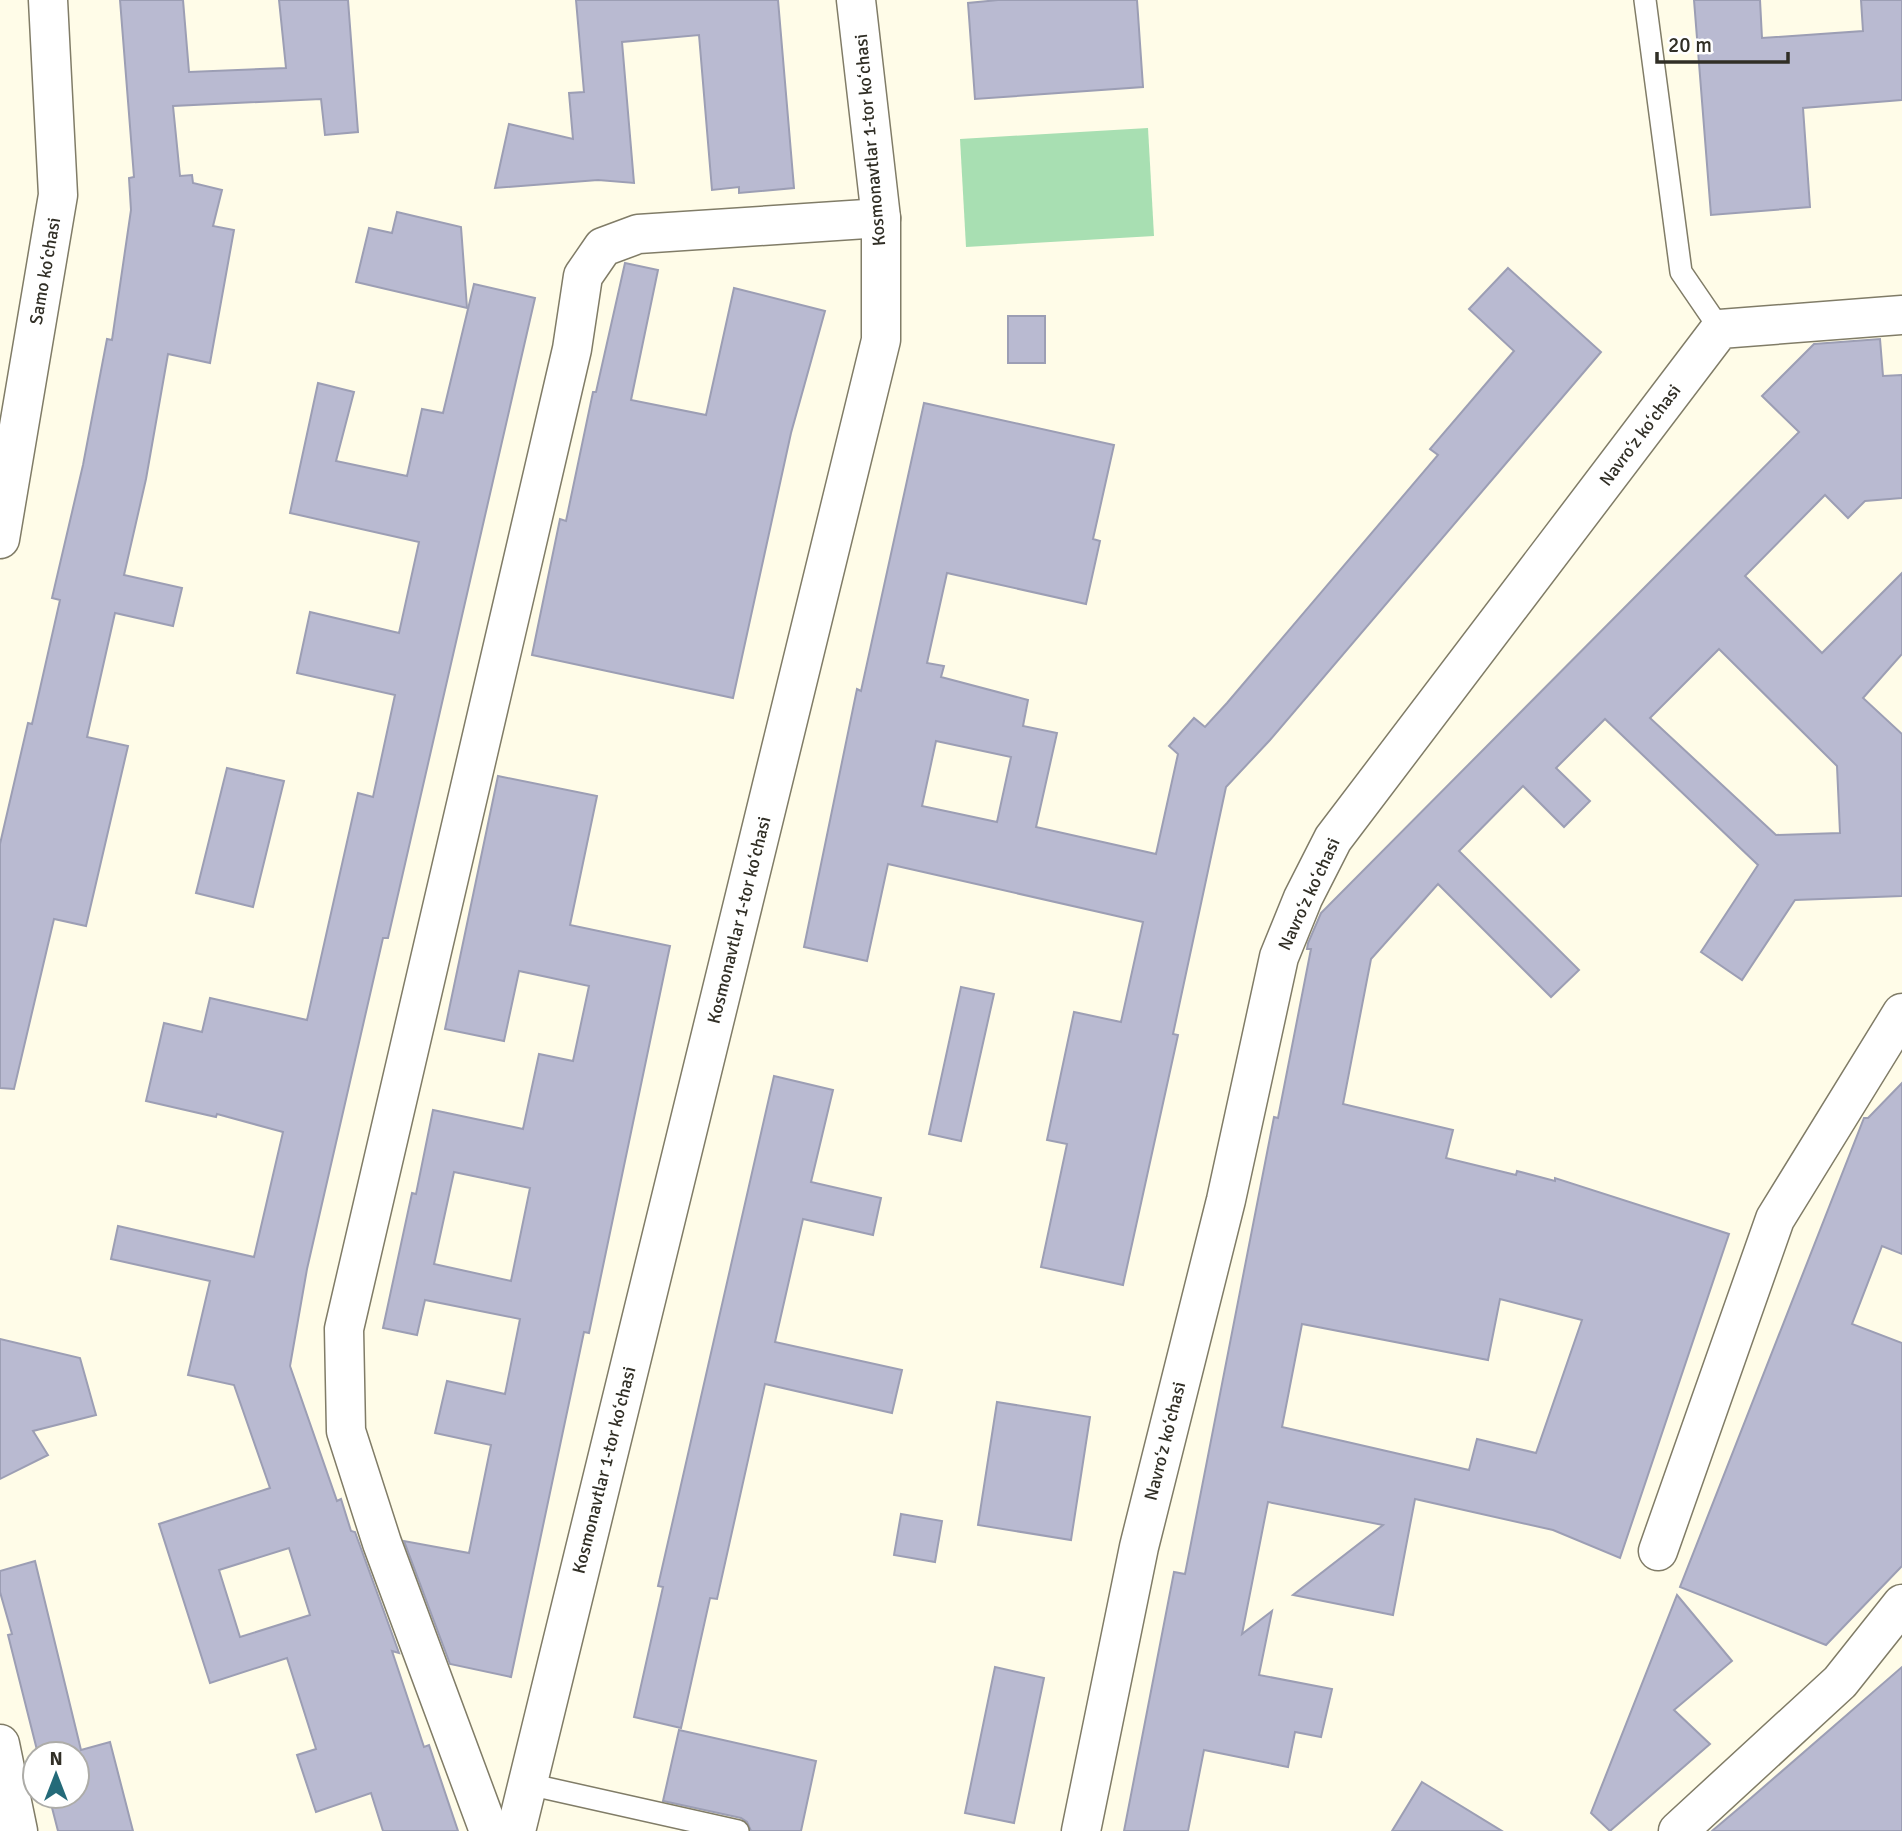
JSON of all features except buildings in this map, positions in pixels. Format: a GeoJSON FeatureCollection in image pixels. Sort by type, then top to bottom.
{"type":"FeatureCollection","features":[{"type":"Feature","properties":{"kind":"street","name":"Samo koʻchasi"},"geometry":{"type":"LineString","coordinates":[[0,539],[58,195],[48,0]]}},
{"type":"Feature","properties":{"kind":"street","name":"Kosmonavtlar 1-tor koʻchasi"},"geometry":{"type":"LineString","coordinates":[[516,1831],[881,340],[881,218],[856,0]]}},
{"type":"Feature","properties":{"kind":"street"},"geometry":{"type":"LineString","coordinates":[[489,1831],[382,1542],[346,1431],[344,1329],[572,349],[583,276],[603,247],[638,234],[881,218]]}},
{"type":"Feature","properties":{"kind":"street"},"geometry":{"type":"LineString","coordinates":[[1720,329],[1902,314]]}},
{"type":"Feature","properties":{"kind":"street","name":"Navroʻz koʻchasi"},"geometry":{"type":"LineString","coordinates":[[1081,1831],[1139,1547],[1226,1200],[1279,957],[1303,898],[1333,839],[1720,329]]}},
{"type":"Feature","properties":{"kind":"street"},"geometry":{"type":"LineString","coordinates":[[1658,1551],[1775,1219],[1902,1013]]}},
{"type":"Feature","properties":{"kind":"street"},"geometry":{"type":"LineString","coordinates":[[1678,1831],[1840,1682],[1902,1604]]}},
{"type":"Feature","properties":{"kind":"street"},"geometry":{"type":"LineString","coordinates":[[0,1744],[18,1831]]}},
{"type":"Feature","properties":{"kind":"lane"},"geometry":{"type":"LineString","coordinates":[[1645,0],[1681,272],[1720,329]]}},
{"type":"Feature","properties":{"kind":"lane"},"geometry":{"type":"LineString","coordinates":[[528,1784],[738,1831]]}},
{"type":"Feature","properties":{"kind":"green space"},"geometry":{"type":"Polygon","coordinates":[[[1148,128],[1154,236],[966,247],[960,139],[1148,128]]]}}]}
